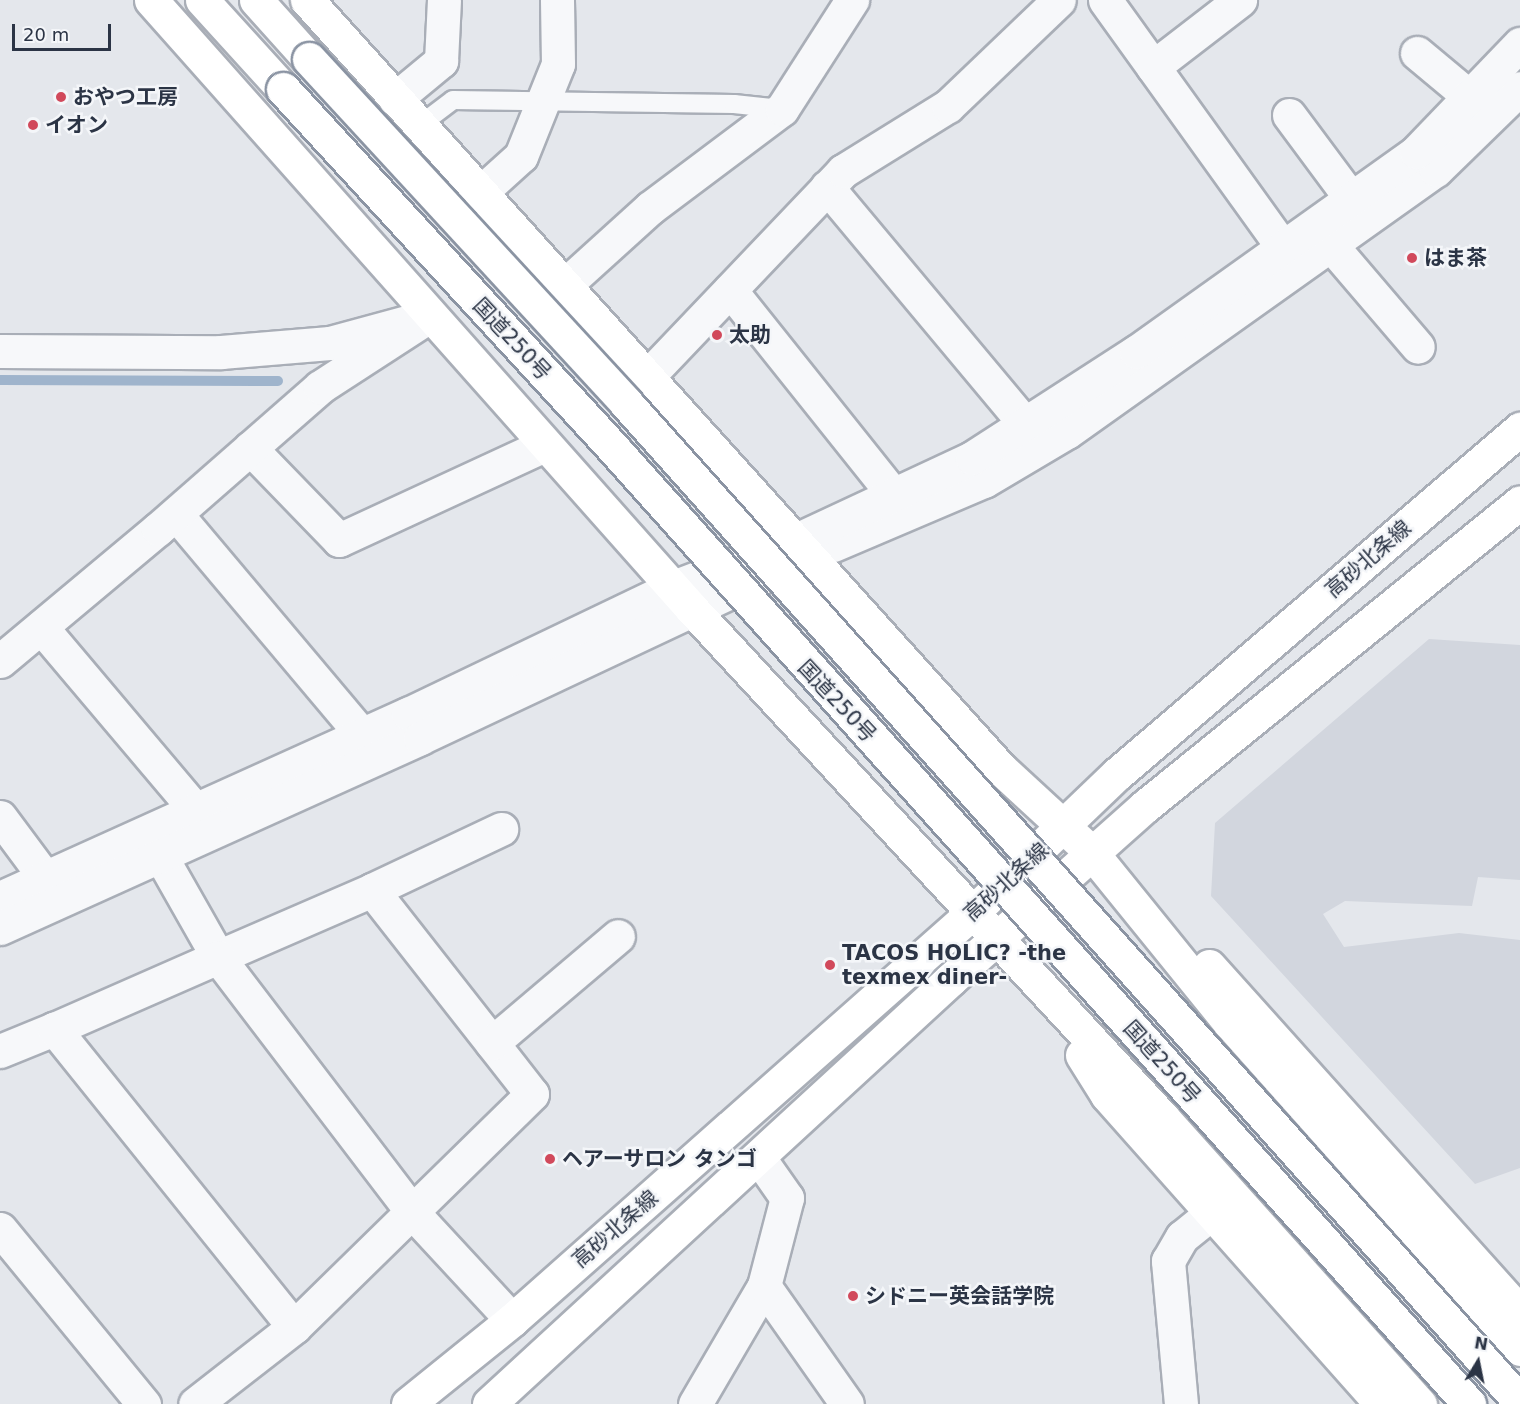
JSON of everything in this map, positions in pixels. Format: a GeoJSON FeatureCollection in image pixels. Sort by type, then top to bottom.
{"type":"FeatureCollection","features":[{"type":"Feature","properties":{"kind":"main road"},"geometry":{"type":"LineString","coordinates":[[151,0],[429,316],[683,598],[1163,1118],[1419,1404]]}},
{"type":"Feature","properties":{"kind":"main road","name":"国道250号"},"geometry":{"type":"LineString","coordinates":[[202,0],[614,449],[1469,1404]]}},
{"type":"Feature","properties":{"kind":"main road","name":"国道250号"},"geometry":{"type":"LineString","coordinates":[[256,0],[1192,1032],[1520,1402]]}},
{"type":"Feature","properties":{"kind":"main road"},"geometry":{"type":"LineString","coordinates":[[307,0],[1000,768],[1092,853],[1229,1022],[1520,1349]]}},
{"type":"Feature","properties":{"kind":"main road","name":"高砂北条線"},"geometry":{"type":"LineString","coordinates":[[408,1404],[512,1320],[972,913],[1064,829],[1117,774],[1520,429]]}},
{"type":"Feature","properties":{"kind":"main road","name":"高砂北条線"},"geometry":{"type":"LineString","coordinates":[[489,1404],[1092,853],[1520,503]]}},
{"type":"Feature","properties":{"kind":"main road"},"geometry":{"type":"LineString","coordinates":[[1129,896],[1183,939],[1265,1026],[1520,1313]]}},
{"type":"Feature","properties":{"kind":"main road"},"geometry":{"type":"LineString","coordinates":[[1035,981],[1107,1095],[1210,1214],[1381,1404]]}},
{"type":"Feature","properties":{"kind":"street"},"geometry":{"type":"LineString","coordinates":[[395,99],[441,62],[444,0]]}},
{"type":"Feature","properties":{"kind":"street"},"geometry":{"type":"LineString","coordinates":[[480,193],[521,156],[558,64],[557,0]]}},
{"type":"Feature","properties":{"kind":"street"},"geometry":{"type":"LineString","coordinates":[[564,286],[650,208],[782,109],[852,0]]}},
{"type":"Feature","properties":{"kind":"street"},"geometry":{"type":"LineString","coordinates":[[646,378],[843,171],[948,106],[1059,0]]}},
{"type":"Feature","properties":{"kind":"street"},"geometry":{"type":"LineString","coordinates":[[1105,0],[1290,257]]}},
{"type":"Feature","properties":{"kind":"street"},"geometry":{"type":"LineString","coordinates":[[1154,67],[1240,0]]}},
{"type":"Feature","properties":{"kind":"street"},"geometry":{"type":"LineString","coordinates":[[0,928],[54,889],[195,809],[361,734],[801,548],[984,481],[1149,377],[1290,257],[1350,197],[1416,152],[1471,98],[1520,44]]}},
{"type":"Feature","properties":{"kind":"street"},"geometry":{"type":"LineString","coordinates":[[1417,53],[1471,98]]}},
{"type":"Feature","properties":{"kind":"street"},"geometry":{"type":"LineString","coordinates":[[801,548],[892,493],[972,458],[1136,352],[1290,257],[1330,244],[1436,170],[1520,88]]}},
{"type":"Feature","properties":{"kind":"street"},"geometry":{"type":"LineString","coordinates":[[1289,115],[1350,197]]}},
{"type":"Feature","properties":{"kind":"street"},"geometry":{"type":"LineString","coordinates":[[827,187],[1026,424]]}},
{"type":"Feature","properties":{"kind":"street"},"geometry":{"type":"LineString","coordinates":[[1330,244],[1418,347]]}},
{"type":"Feature","properties":{"kind":"street"},"geometry":{"type":"LineString","coordinates":[[730,290],[892,493]]}},
{"type":"Feature","properties":{"kind":"street"},"geometry":{"type":"LineString","coordinates":[[0,351],[221,352],[319,344],[429,316]]}},
{"type":"Feature","properties":{"kind":"street"},"geometry":{"type":"LineString","coordinates":[[0,661],[23,634],[176,514],[320,387],[429,316]]}},
{"type":"Feature","properties":{"kind":"street"},"geometry":{"type":"LineString","coordinates":[[250,448],[339,540],[545,445]]}},
{"type":"Feature","properties":{"kind":"street"},"geometry":{"type":"LineString","coordinates":[[176,514],[361,734]]}},
{"type":"Feature","properties":{"kind":"street"},"geometry":{"type":"LineString","coordinates":[[0,898],[54,889],[160,855],[420,738],[683,598]]}},
{"type":"Feature","properties":{"kind":"street"},"geometry":{"type":"LineString","coordinates":[[23,634],[195,809]]}},
{"type":"Feature","properties":{"kind":"street"},"geometry":{"type":"LineString","coordinates":[[0,817],[54,889]]}},
{"type":"Feature","properties":{"kind":"street"},"geometry":{"type":"LineString","coordinates":[[0,1051],[372,890],[501,829]]}},
{"type":"Feature","properties":{"kind":"street"},"geometry":{"type":"LineString","coordinates":[[160,855],[218,957],[412,1212],[512,1320]]}},
{"type":"Feature","properties":{"kind":"street"},"geometry":{"type":"LineString","coordinates":[[195,1404],[294,1327],[532,1094],[372,890]]}},
{"type":"Feature","properties":{"kind":"street"},"geometry":{"type":"LineString","coordinates":[[492,1043],[618,936]]}},
{"type":"Feature","properties":{"kind":"street"},"geometry":{"type":"LineString","coordinates":[[54,1029],[294,1327]]}},
{"type":"Feature","properties":{"kind":"street"},"geometry":{"type":"LineString","coordinates":[[695,1404],[764,1286],[787,1198],[759,1158]]}},
{"type":"Feature","properties":{"kind":"street"},"geometry":{"type":"LineString","coordinates":[[1181,1404],[1168,1261],[1182,1237],[1210,1214]]}},
{"type":"Feature","properties":{"kind":"street"},"geometry":{"type":"LineString","coordinates":[[0,1229],[144,1404]]}},
{"type":"Feature","properties":{"kind":"street"},"geometry":{"type":"LineString","coordinates":[[764,1286],[847,1404]]}},
{"type":"Feature","properties":{"kind":"lane"},"geometry":{"type":"LineString","coordinates":[[420,125],[453,100],[734,104],[782,109]]}},
{"type":"Feature","properties":{"kind":"shaded area"},"geometry":{"type":"Polygon","coordinates":[[[1429,639],[1520,645],[1520,880],[1478,877],[1472,906],[1345,901],[1323,914],[1344,947],[1459,933],[1520,940],[1520,1168],[1475,1184],[1211,896],[1215,823],[1429,639]]]}},
{"type":"Feature","properties":{"kind":"waterway"},"geometry":{"type":"LineString","coordinates":[[0,380],[278,381]]}},
{"type":"Feature","properties":{"kind":"place","name":"おやつ工房"},"geometry":{"type":"Point","coordinates":[61,97]}},
{"type":"Feature","properties":{"kind":"place","name":"イオン"},"geometry":{"type":"Point","coordinates":[33,125]}},
{"type":"Feature","properties":{"kind":"place","name":"はま茶"},"geometry":{"type":"Point","coordinates":[1412,258]}},
{"type":"Feature","properties":{"kind":"place","name":"太助"},"geometry":{"type":"Point","coordinates":[717,335]}},
{"type":"Feature","properties":{"kind":"place","name":"TACOS HOLIC? -the texmex diner-"},"geometry":{"type":"Point","coordinates":[830,965]}},
{"type":"Feature","properties":{"kind":"place","name":"ヘアーサロン タンゴ"},"geometry":{"type":"Point","coordinates":[550,1159]}},
{"type":"Feature","properties":{"kind":"place","name":"シドニー英会話学院"},"geometry":{"type":"Point","coordinates":[853,1296]}}]}
